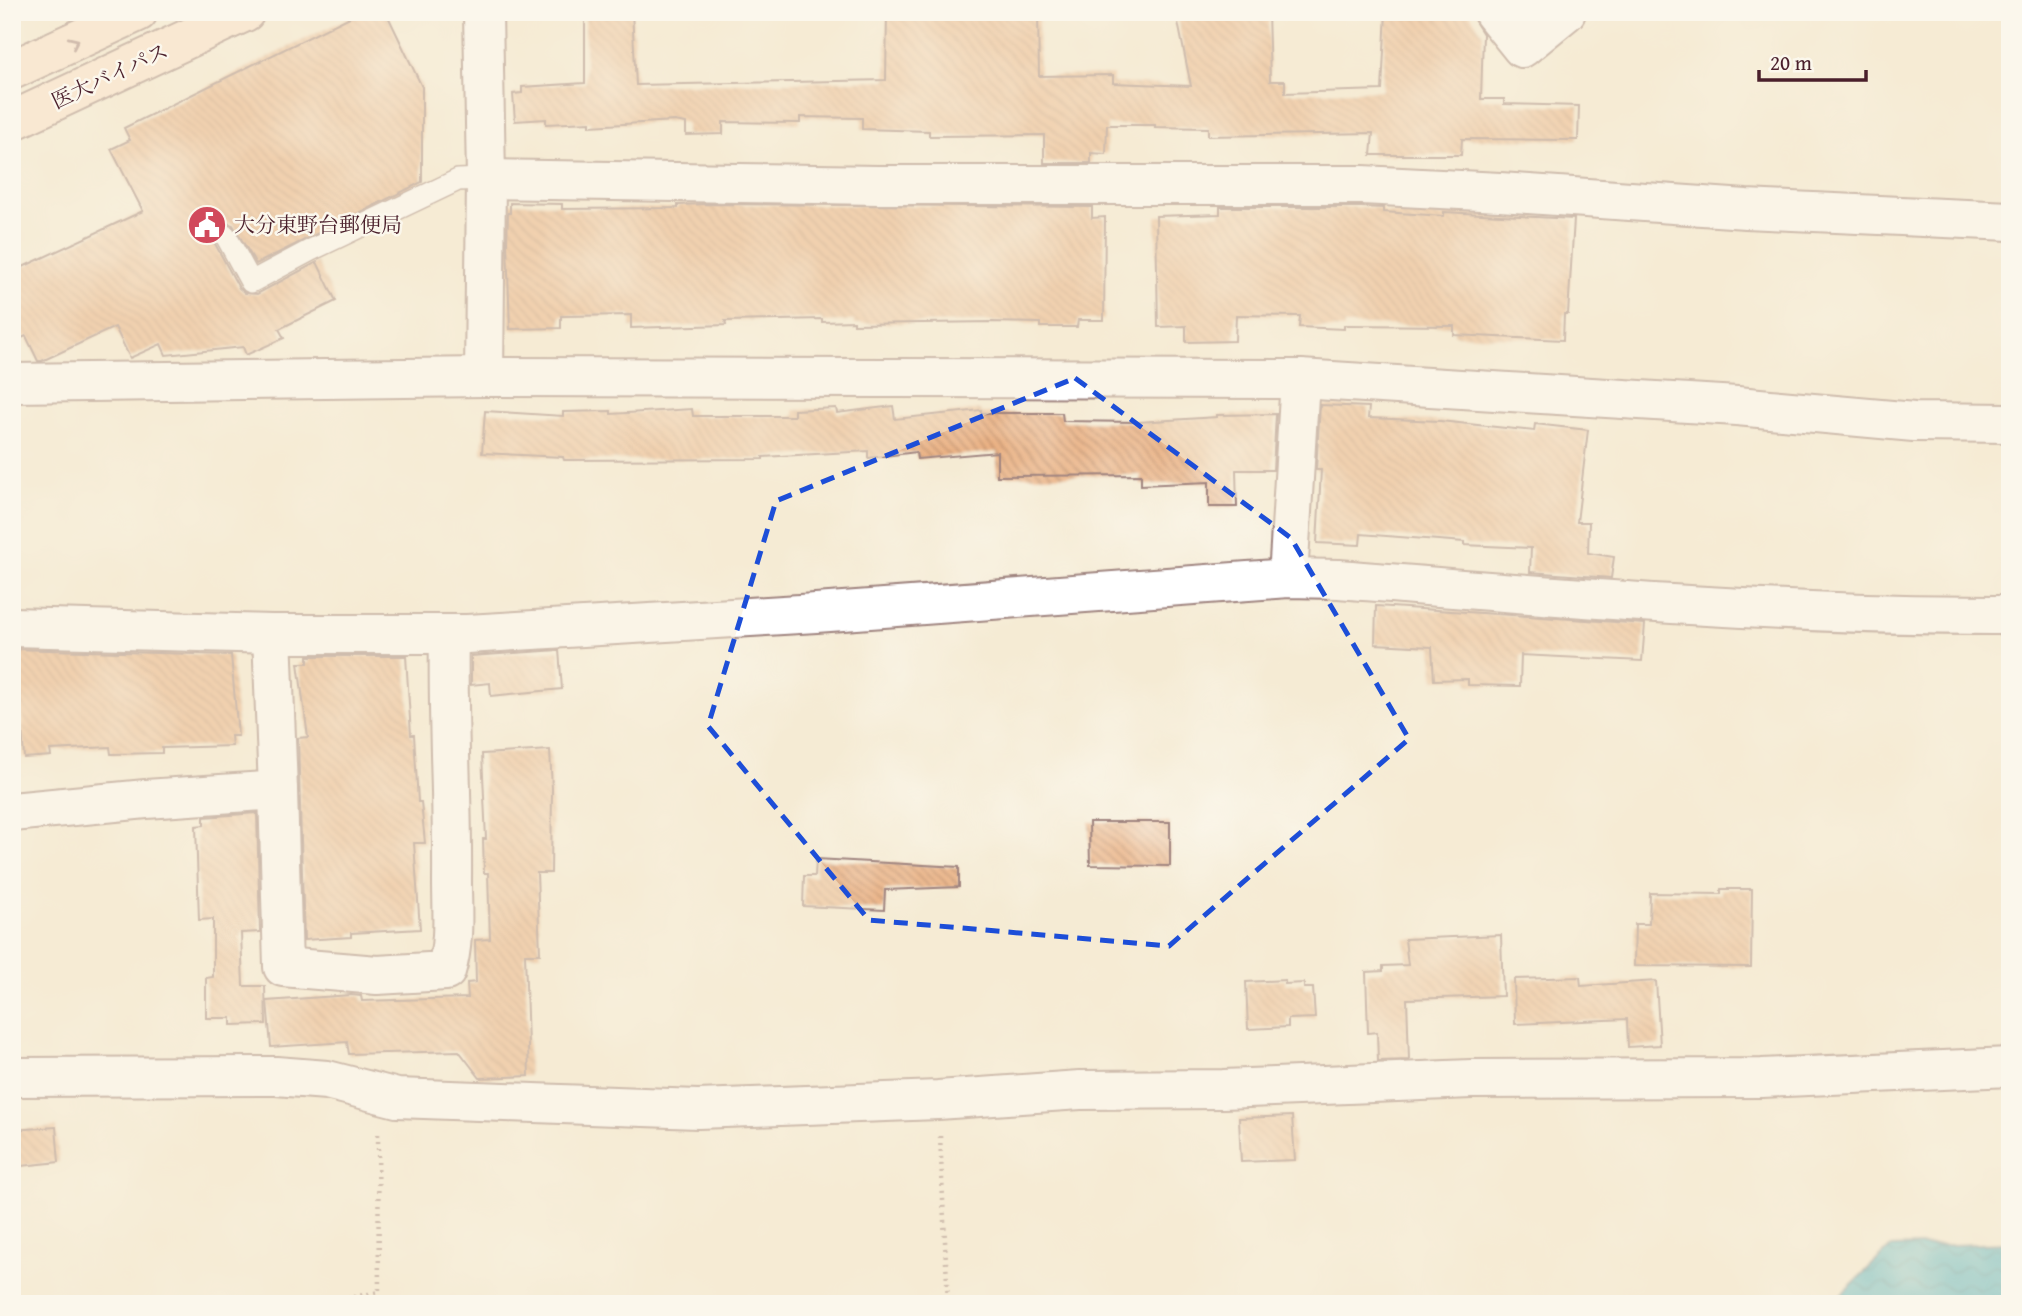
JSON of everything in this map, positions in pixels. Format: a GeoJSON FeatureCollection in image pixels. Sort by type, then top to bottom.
{"type":"FeatureCollection","features":[{"type":"Feature","properties":{"kind":"main road"},"geometry":{"type":"LineString","coordinates":[[12,70],[138,12]]}},
{"type":"Feature","properties":{"kind":"main road","name":"医大バイパス"},"geometry":{"type":"LineString","coordinates":[[12,121],[245,12]]}},
{"type":"Feature","properties":{"kind":"street"},"geometry":{"type":"LineString","coordinates":[[483,12],[486,179],[484,377]]}},
{"type":"Feature","properties":{"kind":"street"},"geometry":{"type":"LineString","coordinates":[[1493,12],[1522,48],[1566,12]]}},
{"type":"Feature","properties":{"kind":"street"},"geometry":{"type":"LineString","coordinates":[[486,179],[878,185],[1362,186],[1500,192],[1746,209],[2010,221]]}},
{"type":"Feature","properties":{"kind":"street"},"geometry":{"type":"LineString","coordinates":[[12,383],[484,377],[1300,379],[1709,404],[1914,422],[2010,424]]}},
{"type":"Feature","properties":{"kind":"street"},"geometry":{"type":"LineString","coordinates":[[1288,578],[1300,379]]}},
{"type":"Feature","properties":{"kind":"street"},"geometry":{"type":"LineString","coordinates":[[12,627],[272,634],[449,635],[816,613],[1288,578],[1339,579],[1754,609],[1909,615],[2010,615]]}},
{"type":"Feature","properties":{"kind":"street"},"geometry":{"type":"LineString","coordinates":[[272,634],[283,967],[377,975],[446,971],[451,954],[449,635]]}},
{"type":"Feature","properties":{"kind":"street"},"geometry":{"type":"LineString","coordinates":[[12,812],[278,790]]}},
{"type":"Feature","properties":{"kind":"street"},"geometry":{"type":"LineString","coordinates":[[12,1077],[276,1076],[327,1080],[397,1098],[698,1109],[938,1100],[1080,1090],[1223,1090],[1471,1079],[1762,1078],[2010,1067]]}},
{"type":"Feature","properties":{"kind":"lane"},"geometry":{"type":"LineString","coordinates":[[226,236],[251,282],[311,250],[458,180],[486,179]]}},
{"type":"Feature","properties":{"kind":"path"},"geometry":{"type":"LineString","coordinates":[[298,1304],[379,1292],[377,1093]]}},
{"type":"Feature","properties":{"kind":"path"},"geometry":{"type":"LineString","coordinates":[[938,1100],[948,1304]]}},
{"type":"Feature","properties":{"kind":"highlighted area"},"geometry":{"type":"Polygon","coordinates":[[[1075,378],[1291,538],[1409,739],[1169,946],[869,920],[708,726],[776,501],[1075,378]]]}},
{"type":"Feature","properties":{"kind":"water"},"geometry":{"type":"Polygon","coordinates":[[[2010,1243],[2010,1304],[1831,1304],[1891,1247],[2010,1243]]]}},
{"type":"Feature","properties":{"kind":"building"},"geometry":{"type":"Polygon","coordinates":[[[360,12],[386,12],[422,87],[422,182],[256,264],[233,225],[220,224],[213,235],[214,242],[239,288],[245,293],[257,294],[317,262],[336,301],[279,329],[284,338],[246,355],[243,347],[166,355],[161,344],[130,358],[115,327],[42,361],[38,361],[26,336],[12,342],[12,272],[143,211],[111,149],[130,140],[124,128],[360,12]]]}},
{"type":"Feature","properties":{"kind":"building"},"geometry":{"type":"Polygon","coordinates":[[[585,12],[632,12],[636,85],[886,80],[887,12],[1038,12],[1039,76],[1113,75],[1113,83],[1191,86],[1176,12],[1268,12],[1270,81],[1285,81],[1285,93],[1382,90],[1386,12],[1469,12],[1483,34],[1481,99],[1504,99],[1504,104],[1579,106],[1578,140],[1462,139],[1461,155],[1371,155],[1373,133],[1208,136],[1208,128],[1107,125],[1106,154],[1091,153],[1091,163],[1044,163],[1044,135],[929,136],[929,131],[862,129],[862,118],[800,117],[800,123],[723,122],[723,134],[686,135],[686,123],[675,121],[590,126],[590,122],[546,124],[546,119],[515,121],[513,94],[522,93],[522,87],[585,83],[585,12]]]}},
{"type":"Feature","properties":{"kind":"building"},"geometry":{"type":"Polygon","coordinates":[[[510,203],[562,204],[562,209],[678,208],[678,205],[707,204],[1092,207],[1092,218],[1105,217],[1104,320],[1078,320],[1077,327],[1040,327],[1040,323],[992,322],[854,324],[854,321],[822,322],[822,319],[725,321],[726,325],[631,328],[631,315],[561,316],[561,328],[510,329],[507,243],[510,203]]]}},
{"type":"Feature","properties":{"kind":"building"},"geometry":{"type":"Polygon","coordinates":[[[1220,207],[1361,207],[1383,208],[1383,212],[1444,216],[1444,212],[1574,219],[1568,314],[1564,314],[1563,340],[1454,335],[1454,326],[1344,325],[1344,329],[1299,327],[1300,316],[1236,315],[1235,341],[1186,342],[1186,326],[1158,327],[1156,216],[1220,214],[1220,207]]]}},
{"type":"Feature","properties":{"kind":"building"},"geometry":{"type":"Polygon","coordinates":[[[1320,405],[1369,407],[1368,418],[1440,421],[1534,431],[1535,424],[1588,430],[1577,522],[1589,522],[1588,553],[1614,557],[1611,578],[1530,572],[1531,548],[1464,545],[1464,542],[1361,534],[1360,545],[1317,543],[1321,470],[1316,470],[1320,405]]]}},
{"type":"Feature","properties":{"kind":"building"},"geometry":{"type":"Polygon","coordinates":[[[893,406],[895,419],[981,410],[981,413],[1062,413],[1063,421],[1138,422],[1217,415],[1276,414],[1273,470],[1236,470],[1237,507],[1209,507],[1209,482],[1141,485],[1141,475],[997,476],[997,452],[917,459],[916,452],[868,458],[868,451],[763,459],[564,460],[563,457],[482,453],[485,411],[563,416],[563,412],[611,411],[611,414],[692,409],[693,416],[794,416],[794,410],[836,408],[837,413],[893,406]]]}},
{"type":"Feature","properties":{"kind":"building"},"geometry":{"type":"Polygon","coordinates":[[[1376,606],[1645,624],[1642,661],[1521,655],[1520,686],[1468,685],[1468,679],[1434,680],[1432,647],[1375,644],[1376,606]]]}},
{"type":"Feature","properties":{"kind":"building"},"geometry":{"type":"Polygon","coordinates":[[[12,649],[231,655],[238,736],[231,736],[232,746],[162,748],[162,753],[111,754],[110,747],[50,750],[51,756],[24,758],[20,696],[12,696],[12,649]]]}},
{"type":"Feature","properties":{"kind":"building"},"geometry":{"type":"Polygon","coordinates":[[[559,650],[562,689],[491,696],[490,683],[471,685],[471,656],[559,650]]]}},
{"type":"Feature","properties":{"kind":"building"},"geometry":{"type":"Polygon","coordinates":[[[308,656],[406,656],[411,735],[414,735],[418,802],[421,802],[425,843],[414,843],[420,929],[351,933],[351,937],[304,940],[298,738],[308,737],[298,663],[308,663],[308,656]]]}},
{"type":"Feature","properties":{"kind":"building"},"geometry":{"type":"Polygon","coordinates":[[[550,750],[551,873],[537,873],[540,954],[525,954],[529,1076],[480,1078],[459,1051],[349,1054],[347,1042],[271,1047],[267,1001],[351,995],[361,996],[362,1001],[468,998],[467,983],[476,982],[475,940],[490,939],[488,873],[484,873],[483,839],[486,839],[482,754],[550,750]]]}},
{"type":"Feature","properties":{"kind":"building"},"geometry":{"type":"Polygon","coordinates":[[[257,813],[260,932],[241,933],[243,986],[265,986],[266,1024],[231,1025],[231,1018],[206,1018],[206,978],[213,977],[213,919],[199,920],[196,826],[204,825],[204,817],[257,813]]]}},
{"type":"Feature","properties":{"kind":"building"},"geometry":{"type":"Polygon","coordinates":[[[1089,822],[1170,822],[1170,866],[1090,865],[1089,822]]]}},
{"type":"Feature","properties":{"kind":"building"},"geometry":{"type":"Polygon","coordinates":[[[816,859],[959,867],[959,887],[885,890],[884,910],[803,906],[804,876],[815,876],[816,859]]]}},
{"type":"Feature","properties":{"kind":"building"},"geometry":{"type":"Polygon","coordinates":[[[1721,889],[1752,889],[1751,967],[1634,966],[1635,924],[1649,924],[1650,893],[1721,894],[1721,889]]]}},
{"type":"Feature","properties":{"kind":"building"},"geometry":{"type":"Polygon","coordinates":[[[1501,935],[1503,996],[1407,999],[1409,1060],[1378,1061],[1377,1032],[1368,1033],[1366,972],[1383,971],[1383,966],[1408,965],[1405,939],[1501,935]]]}},
{"type":"Feature","properties":{"kind":"building"},"geometry":{"type":"Polygon","coordinates":[[[1580,977],[1581,986],[1656,981],[1660,1045],[1628,1047],[1627,1019],[1515,1024],[1514,979],[1580,977]]]}},
{"type":"Feature","properties":{"kind":"building"},"geometry":{"type":"Polygon","coordinates":[[[1285,980],[1285,984],[1304,983],[1304,988],[1313,988],[1315,1018],[1288,1019],[1288,1027],[1248,1029],[1246,982],[1285,980]]]}},
{"type":"Feature","properties":{"kind":"building"},"geometry":{"type":"Polygon","coordinates":[[[1292,1116],[1295,1160],[1241,1162],[1239,1118],[1292,1116]]]}},
{"type":"Feature","properties":{"kind":"building"},"geometry":{"type":"Polygon","coordinates":[[[56,1127],[59,1162],[12,1167],[12,1130],[56,1127]]]}},
{"type":"Feature","properties":{"kind":"place","name":"大分東野台郵便局"},"geometry":{"type":"Point","coordinates":[207,225]}}]}
